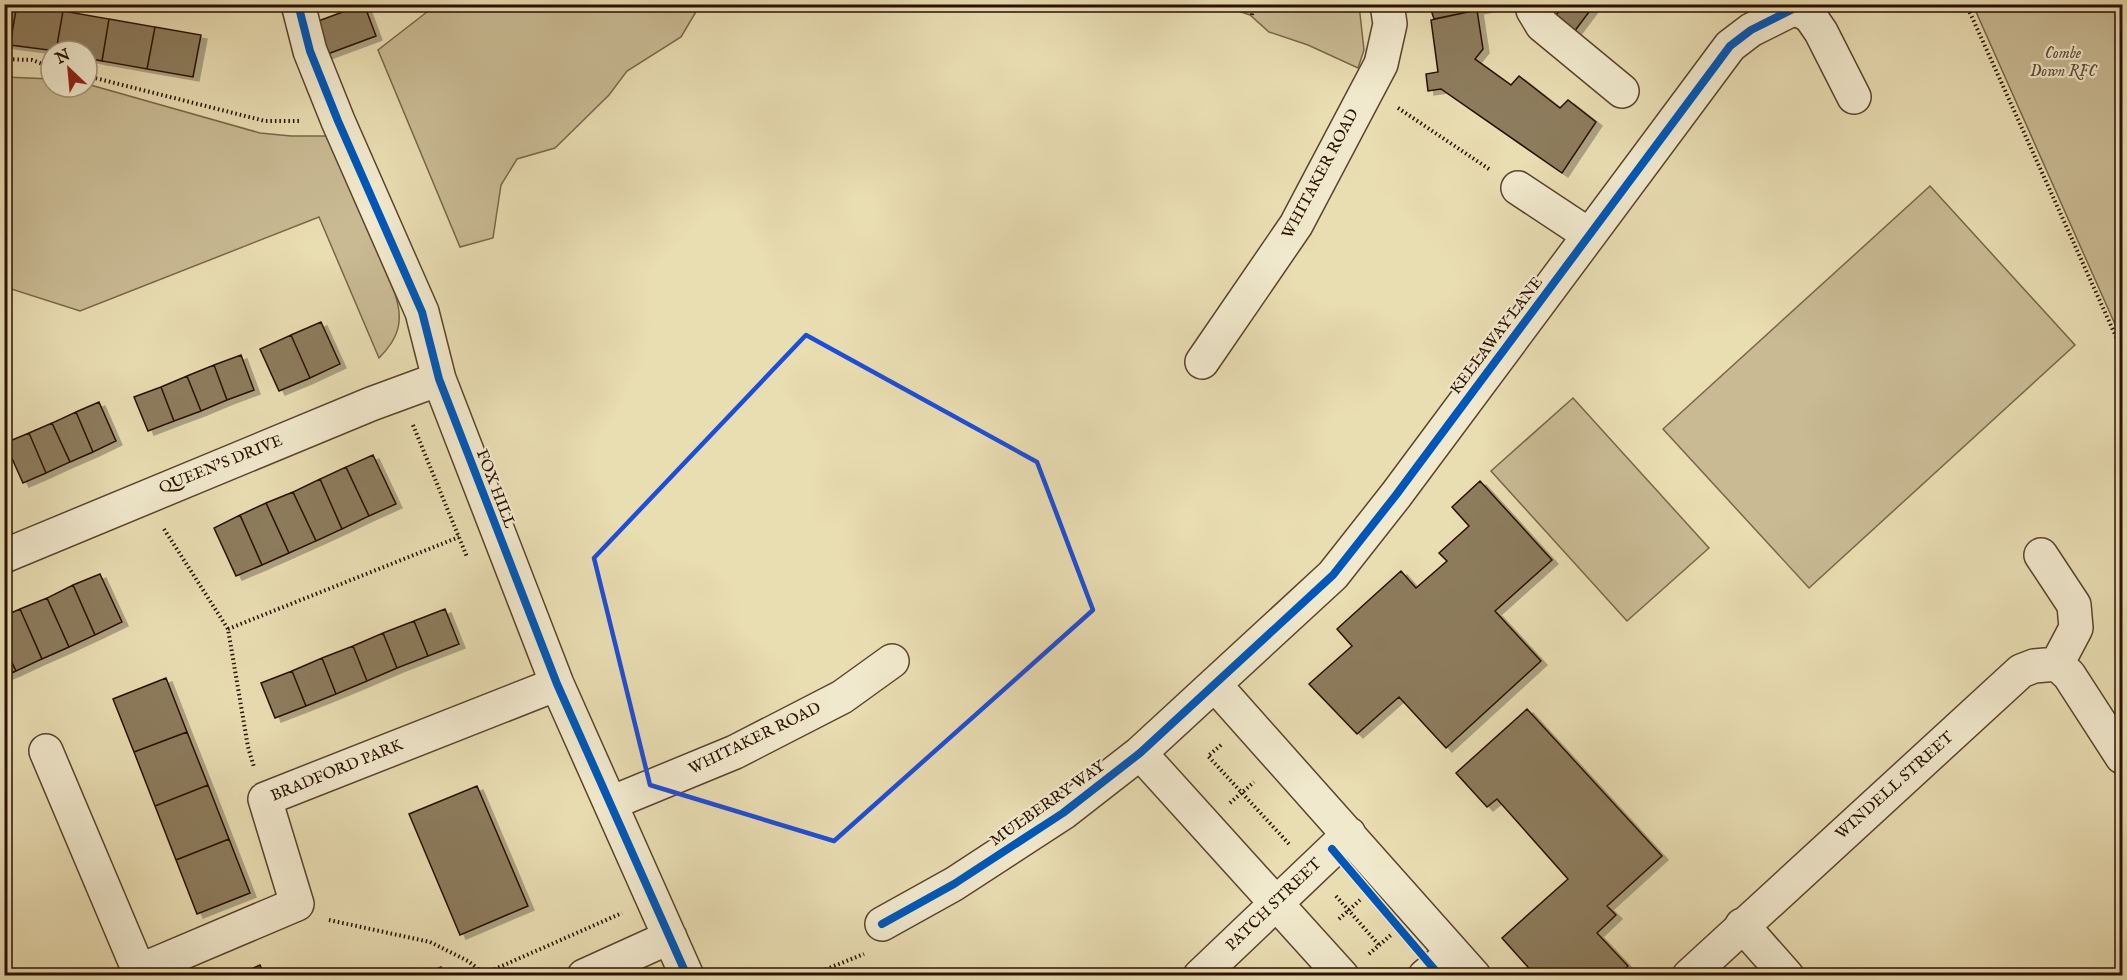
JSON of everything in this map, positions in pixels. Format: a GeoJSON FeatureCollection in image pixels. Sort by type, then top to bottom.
{"type":"FeatureCollection","features":[{"type":"Feature","properties":{"kind":"street","name":"FOX HILL"},"geometry":{"type":"LineString","coordinates":[[298,4],[310,51],[338,121],[422,312],[439,379],[557,684],[687,975]]}},
{"type":"Feature","properties":{"kind":"street","name":"WHITAKER ROAD"},"geometry":{"type":"LineString","coordinates":[[1202,362],[1296,225],[1381,64],[1390,24],[1387,4]]}},
{"type":"Feature","properties":{"kind":"street"},"geometry":{"type":"LineString","coordinates":[[1532,4],[1542,25],[1622,91]]}},
{"type":"Feature","properties":{"kind":"street"},"geometry":{"type":"LineString","coordinates":[[1796,6],[1810,16],[1821,32],[1854,97]]}},
{"type":"Feature","properties":{"kind":"street","name":"KELLAWAY LANE"},"geometry":{"type":"LineString","coordinates":[[1215,685],[1333,575],[1396,495],[1730,46],[1751,30],[1796,6]]}},
{"type":"Feature","properties":{"kind":"street"},"geometry":{"type":"LineString","coordinates":[[1518,188],[1589,235]]}},
{"type":"Feature","properties":{"kind":"street","name":"QUEEN'S DRIVE"},"geometry":{"type":"LineString","coordinates":[[4,556],[371,404],[439,379]]}},
{"type":"Feature","properties":{"kind":"street"},"geometry":{"type":"LineString","coordinates":[[2041,555],[2074,605],[2076,628],[2057,664],[2069,675],[2122,757]]}},
{"type":"Feature","properties":{"kind":"street","name":"WHITAKER ROAD"},"geometry":{"type":"LineString","coordinates":[[611,803],[735,752],[842,697],[892,661]]}},
{"type":"Feature","properties":{"kind":"street","name":"WINDELL STREET"},"geometry":{"type":"LineString","coordinates":[[1689,975],[2021,671],[2034,666],[2057,664]]}},
{"type":"Feature","properties":{"kind":"street","name":"BRADFORD PARK"},"geometry":{"type":"LineString","coordinates":[[297,904],[265,799],[557,684]]}},
{"type":"Feature","properties":{"kind":"street"},"geometry":{"type":"LineString","coordinates":[[1215,685],[1464,964],[1425,975]]}},
{"type":"Feature","properties":{"kind":"street","name":"MULBERRY WAY"},"geometry":{"type":"LineString","coordinates":[[882,924],[954,884],[1063,813],[1140,753],[1215,685]]}},
{"type":"Feature","properties":{"kind":"street"},"geometry":{"type":"LineString","coordinates":[[46,752],[139,971],[297,904]]}},
{"type":"Feature","properties":{"kind":"street"},"geometry":{"type":"LineString","coordinates":[[1140,753],[1310,942],[1352,968]]}},
{"type":"Feature","properties":{"kind":"street","name":"PATCH STREET"},"geometry":{"type":"LineString","coordinates":[[1200,975],[1349,834]]}},
{"type":"Feature","properties":{"kind":"street"},"geometry":{"type":"LineString","coordinates":[[1742,925],[1787,975]]}},
{"type":"Feature","properties":{"kind":"street"},"geometry":{"type":"LineString","coordinates":[[584,975],[670,937]]}},
{"type":"Feature","properties":{"kind":"path"},"geometry":{"type":"LineString","coordinates":[[1252,15],[1253,4]]}},
{"type":"Feature","properties":{"kind":"path"},"geometry":{"type":"LineString","coordinates":[[1966,4],[2122,350]]}},
{"type":"Feature","properties":{"kind":"path"},"geometry":{"type":"LineString","coordinates":[[4,59],[39,62]]}},
{"type":"Feature","properties":{"kind":"path"},"geometry":{"type":"LineString","coordinates":[[99,79],[265,121],[338,121]]}},
{"type":"Feature","properties":{"kind":"path"},"geometry":{"type":"LineString","coordinates":[[1367,88],[1518,188]]}},
{"type":"Feature","properties":{"kind":"path"},"geometry":{"type":"LineString","coordinates":[[143,497],[228,628],[248,747],[265,799]]}},
{"type":"Feature","properties":{"kind":"path"},"geometry":{"type":"LineString","coordinates":[[228,628],[494,523]]}},
{"type":"Feature","properties":{"kind":"path"},"geometry":{"type":"LineString","coordinates":[[1248,722],[1208,756],[1312,868],[1379,945]]}},
{"type":"Feature","properties":{"kind":"path"},"geometry":{"type":"LineString","coordinates":[[1204,824],[1280,759]]}},
{"type":"Feature","properties":{"kind":"path"},"geometry":{"type":"LineString","coordinates":[[1310,942],[1387,877]]}},
{"type":"Feature","properties":{"kind":"path"},"geometry":{"type":"LineString","coordinates":[[297,904],[333,922],[430,942],[468,961],[486,974],[653,899]]}},
{"type":"Feature","properties":{"kind":"path"},"geometry":{"type":"LineString","coordinates":[[1352,968],[1417,912]]}},
{"type":"Feature","properties":{"kind":"path"},"geometry":{"type":"LineString","coordinates":[[809,975],[871,951],[882,924]]}},
{"type":"Feature","properties":{"kind":"highlighted area"},"geometry":{"type":"Polygon","coordinates":[[[806,335],[1037,462],[1093,610],[834,841],[650,785],[594,558],[806,335]]]}},
{"type":"Feature","properties":{"kind":"green space"},"geometry":{"type":"Polygon","coordinates":[[[436,5],[700,5],[681,37],[627,71],[609,95],[555,148],[517,159],[501,185],[493,238],[460,247],[378,50],[436,5]]]}},
{"type":"Feature","properties":{"kind":"green space"},"geometry":{"type":"Polygon","coordinates":[[[1221,5],[1359,5],[1364,50],[1358,68],[1308,45],[1269,32],[1250,15],[1221,5]]]}},
{"type":"Feature","properties":{"kind":"green space","name":"Combe Down RFC"},"geometry":{"type":"Polygon","coordinates":[[[1973,5],[2122,5],[2122,340],[1973,5]]]}},
{"type":"Feature","properties":{"kind":"green space"},"geometry":{"type":"Polygon","coordinates":[[[5,77],[39,78],[39,99],[99,99],[99,87],[260,133],[329,136],[395,294],[399,321],[395,336],[379,358],[319,217],[80,311],[5,287],[5,77]]]}},
{"type":"Feature","properties":{"kind":"green space"},"geometry":{"type":"Polygon","coordinates":[[[1930,186],[2075,345],[1809,588],[1663,429],[1930,186]]]}},
{"type":"Feature","properties":{"kind":"green space"},"geometry":{"type":"Polygon","coordinates":[[[1573,398],[1709,548],[1627,621],[1491,471],[1573,398]]]}},
{"type":"Feature","properties":{"kind":"building"},"geometry":{"type":"Polygon","coordinates":[[[4,4],[17,4],[10,45],[4,44],[4,4]]]}},
{"type":"Feature","properties":{"kind":"building"},"geometry":{"type":"Polygon","coordinates":[[[17,4],[63,11],[58,39],[39,39],[39,49],[10,45],[17,4]]]}},
{"type":"Feature","properties":{"kind":"building"},"geometry":{"type":"Polygon","coordinates":[[[364,4],[376,36],[325,55],[313,23],[364,4]]]}},
{"type":"Feature","properties":{"kind":"building"},"geometry":{"type":"Polygon","coordinates":[[[1429,4],[1497,4],[1497,6],[1434,19],[1429,4]]]}},
{"type":"Feature","properties":{"kind":"building"},"geometry":{"type":"Polygon","coordinates":[[[1564,4],[1595,4],[1574,32],[1554,18],[1564,4]]]}},
{"type":"Feature","properties":{"kind":"building"},"geometry":{"type":"Polygon","coordinates":[[[1477,10],[1483,49],[1475,59],[1511,85],[1519,76],[1560,108],[1568,100],[1596,122],[1562,173],[1441,89],[1428,91],[1426,74],[1438,72],[1431,20],[1477,10]]]}},
{"type":"Feature","properties":{"kind":"building"},"geometry":{"type":"Polygon","coordinates":[[[63,11],[109,19],[102,61],[99,60],[99,39],[58,39],[63,11]]]}},
{"type":"Feature","properties":{"kind":"building"},"geometry":{"type":"Polygon","coordinates":[[[109,19],[155,27],[147,69],[102,61],[109,19]]]}},
{"type":"Feature","properties":{"kind":"building"},"geometry":{"type":"Polygon","coordinates":[[[155,27],[201,35],[193,77],[147,69],[155,27]]]}},
{"type":"Feature","properties":{"kind":"building"},"geometry":{"type":"Polygon","coordinates":[[[321,322],[340,364],[310,378],[291,335],[321,322]]]}},
{"type":"Feature","properties":{"kind":"building"},"geometry":{"type":"Polygon","coordinates":[[[291,335],[310,378],[279,391],[260,349],[291,335]]]}},
{"type":"Feature","properties":{"kind":"building"},"geometry":{"type":"Polygon","coordinates":[[[241,355],[254,390],[227,400],[214,365],[241,355]]]}},
{"type":"Feature","properties":{"kind":"building"},"geometry":{"type":"Polygon","coordinates":[[[214,365],[227,400],[201,411],[187,376],[214,365]]]}},
{"type":"Feature","properties":{"kind":"building"},"geometry":{"type":"Polygon","coordinates":[[[187,376],[201,411],[174,421],[161,387],[187,376]]]}},
{"type":"Feature","properties":{"kind":"building"},"geometry":{"type":"Polygon","coordinates":[[[161,387],[174,421],[148,431],[134,397],[161,387]]]}},
{"type":"Feature","properties":{"kind":"building"},"geometry":{"type":"Polygon","coordinates":[[[99,402],[116,441],[93,452],[76,412],[99,402]]]}},
{"type":"Feature","properties":{"kind":"building"},"geometry":{"type":"Polygon","coordinates":[[[76,412],[93,452],[70,462],[52,423],[76,412]]]}},
{"type":"Feature","properties":{"kind":"building"},"geometry":{"type":"Polygon","coordinates":[[[52,423],[70,462],[46,473],[29,433],[52,423]]]}},
{"type":"Feature","properties":{"kind":"building"},"geometry":{"type":"Polygon","coordinates":[[[29,433],[46,473],[23,483],[5,443],[29,433]]]}},
{"type":"Feature","properties":{"kind":"building"},"geometry":{"type":"Polygon","coordinates":[[[373,455],[396,504],[369,516],[346,467],[373,455]]]}},
{"type":"Feature","properties":{"kind":"building"},"geometry":{"type":"Polygon","coordinates":[[[346,467],[369,516],[342,529],[320,479],[346,467]]]}},
{"type":"Feature","properties":{"kind":"building"},"geometry":{"type":"Polygon","coordinates":[[[320,479],[342,529],[316,541],[293,492],[320,479]]]}},
{"type":"Feature","properties":{"kind":"building"},"geometry":{"type":"Polygon","coordinates":[[[1480,481],[1552,560],[1495,611],[1541,661],[1446,748],[1399,697],[1357,734],[1309,684],[1352,646],[1337,629],[1401,571],[1416,588],[1447,561],[1439,553],[1469,526],[1452,507],[1480,481]]]}},
{"type":"Feature","properties":{"kind":"building"},"geometry":{"type":"Polygon","coordinates":[[[293,492],[316,541],[289,553],[266,503],[293,492]]]}},
{"type":"Feature","properties":{"kind":"building"},"geometry":{"type":"Polygon","coordinates":[[[266,503],[289,553],[262,565],[240,515],[266,503]]]}},
{"type":"Feature","properties":{"kind":"building"},"geometry":{"type":"Polygon","coordinates":[[[240,515],[262,565],[236,576],[214,528],[240,515]]]}},
{"type":"Feature","properties":{"kind":"building"},"geometry":{"type":"Polygon","coordinates":[[[100,574],[122,622],[95,635],[73,585],[100,574]]]}},
{"type":"Feature","properties":{"kind":"building"},"geometry":{"type":"Polygon","coordinates":[[[73,585],[95,635],[69,647],[47,598],[73,585]]]}},
{"type":"Feature","properties":{"kind":"building"},"geometry":{"type":"Polygon","coordinates":[[[47,598],[69,647],[42,659],[20,609],[47,598]]]}},
{"type":"Feature","properties":{"kind":"building"},"geometry":{"type":"Polygon","coordinates":[[[20,609],[42,659],[16,671],[4,646],[4,616],[20,609]]]}},
{"type":"Feature","properties":{"kind":"building"},"geometry":{"type":"Polygon","coordinates":[[[445,609],[459,644],[428,656],[414,621],[445,609]]]}},
{"type":"Feature","properties":{"kind":"building"},"geometry":{"type":"Polygon","coordinates":[[[414,621],[428,656],[397,668],[383,633],[414,621]]]}},
{"type":"Feature","properties":{"kind":"building"},"geometry":{"type":"Polygon","coordinates":[[[383,633],[397,668],[367,681],[353,646],[383,633]]]}},
{"type":"Feature","properties":{"kind":"building"},"geometry":{"type":"Polygon","coordinates":[[[4,646],[16,671],[4,676],[4,646]]]}},
{"type":"Feature","properties":{"kind":"building"},"geometry":{"type":"Polygon","coordinates":[[[353,646],[367,681],[336,694],[322,658],[353,646]]]}},
{"type":"Feature","properties":{"kind":"building"},"geometry":{"type":"Polygon","coordinates":[[[322,658],[336,694],[306,706],[292,671],[322,658]]]}},
{"type":"Feature","properties":{"kind":"building"},"geometry":{"type":"Polygon","coordinates":[[[292,671],[306,706],[275,718],[261,683],[292,671]]]}},
{"type":"Feature","properties":{"kind":"building"},"geometry":{"type":"Polygon","coordinates":[[[166,678],[187,732],[134,752],[113,699],[166,678]]]}},
{"type":"Feature","properties":{"kind":"building"},"geometry":{"type":"Polygon","coordinates":[[[1527,709],[1662,856],[1607,906],[1616,915],[1597,933],[1628,966],[1618,976],[1536,976],[1502,938],[1568,879],[1497,799],[1487,807],[1456,773],[1527,709]]]}},
{"type":"Feature","properties":{"kind":"building"},"geometry":{"type":"Polygon","coordinates":[[[187,732],[208,785],[155,806],[134,752],[187,732]]]}},
{"type":"Feature","properties":{"kind":"building"},"geometry":{"type":"Polygon","coordinates":[[[208,785],[229,839],[176,860],[155,806],[208,785]]]}},
{"type":"Feature","properties":{"kind":"building"},"geometry":{"type":"Polygon","coordinates":[[[477,786],[528,906],[460,935],[409,814],[477,786]]]}},
{"type":"Feature","properties":{"kind":"building"},"geometry":{"type":"Polygon","coordinates":[[[229,839],[250,893],[197,914],[176,860],[229,839]]]}},
{"type":"Feature","properties":{"kind":"building"},"geometry":{"type":"Polygon","coordinates":[[[260,965],[265,976],[236,976],[260,965]]]}},
{"type":"Feature","properties":{"kind":"building"},"geometry":{"type":"Polygon","coordinates":[[[441,967],[445,976],[421,976],[441,967]]]}},
{"type":"Feature","properties":{"kind":"cycle path"},"geometry":{"type":"LineString","coordinates":[[298,4],[310,51],[338,121],[422,312],[439,379],[557,684],[687,976]]}},
{"type":"Feature","properties":{"kind":"cycle path"},"geometry":{"type":"LineString","coordinates":[[882,924],[954,884],[1063,813],[1140,753],[1333,575],[1396,495],[1730,46],[1751,30],[1795,8],[1797,4]]}},
{"type":"Feature","properties":{"kind":"cycle path"},"geometry":{"type":"LineString","coordinates":[[1332,849],[1440,976]]}}]}
